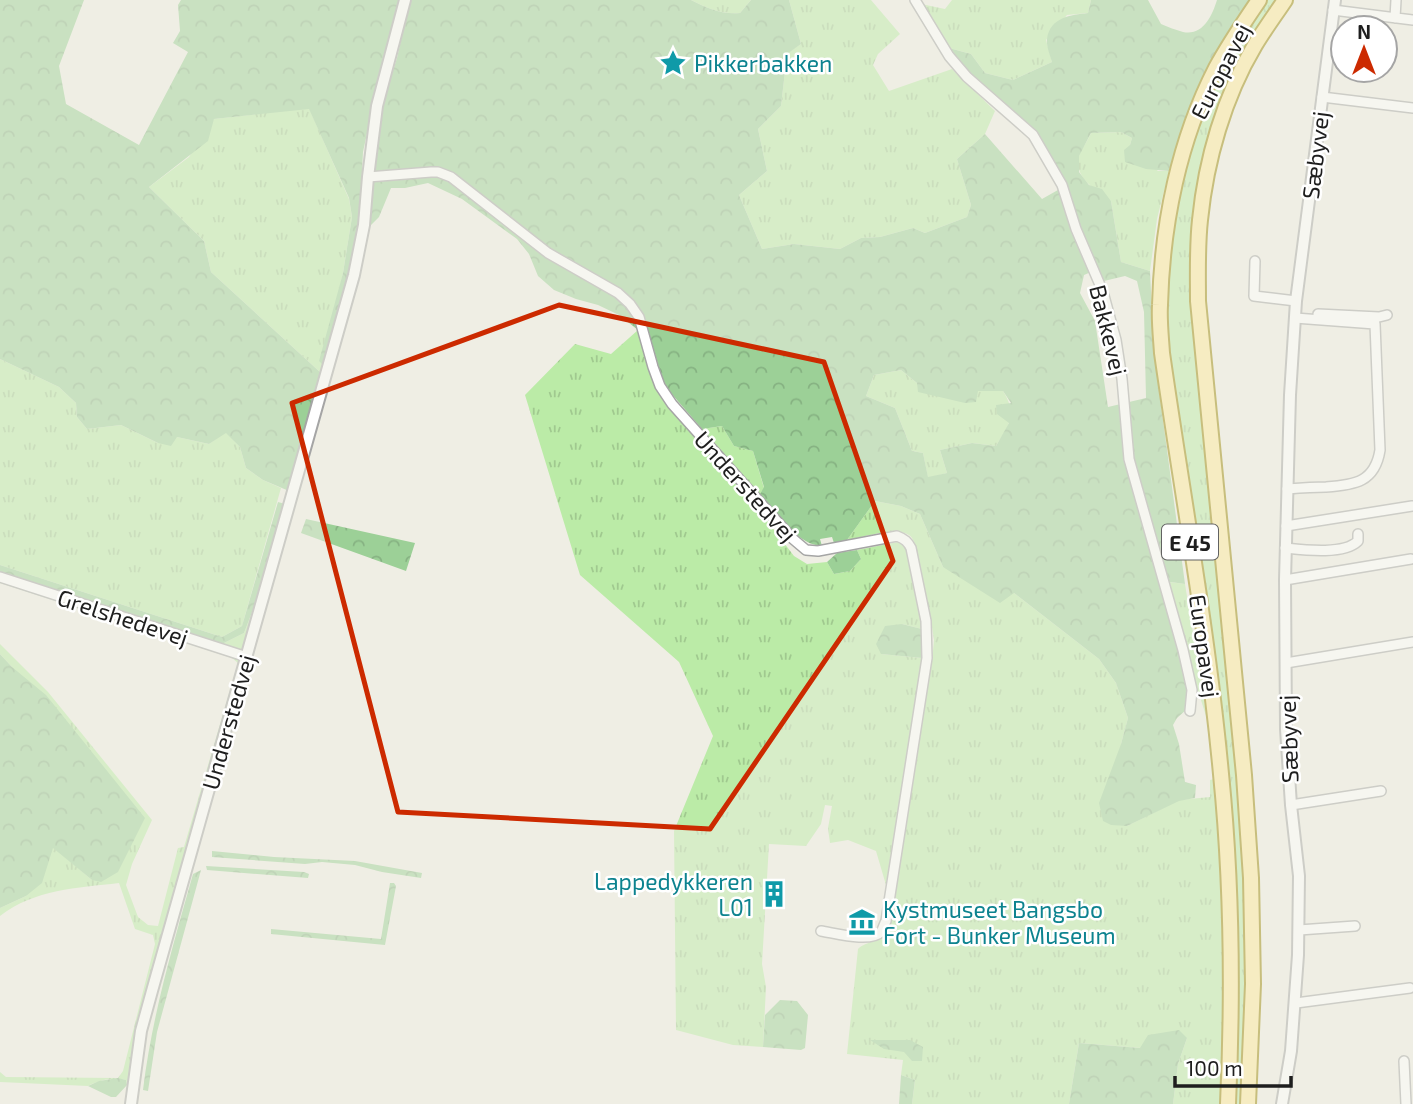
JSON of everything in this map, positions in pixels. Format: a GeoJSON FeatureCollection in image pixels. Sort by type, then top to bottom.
{"type":"FeatureCollection","features":[{"type":"Feature","properties":{"kind":"main road","name":"Europavej"},"geometry":{"type":"LineString","coordinates":[[1228,1104],[1231,968],[1229,878],[1222,776],[1162,353],[1160,306],[1167,220],[1187,140],[1215,71],[1259,0]]}},
{"type":"Feature","properties":{"kind":"main road","name":"Europavej"},"geometry":{"type":"LineString","coordinates":[[1248,1104],[1252,984],[1251,878],[1244,775],[1198,301],[1199,222],[1211,155],[1225,112],[1254,46],[1284,0]]}},
{"type":"Feature","properties":{"kind":"street","name":"Understedvej"},"geometry":{"type":"LineString","coordinates":[[131,1104],[141,1031],[354,275],[364,225],[377,106],[405,0]]}},
{"type":"Feature","properties":{"kind":"street","name":"Bakkevej"},"geometry":{"type":"LineString","coordinates":[[915,0],[949,56],[967,77],[1033,135],[1062,185],[1076,229],[1103,292],[1115,340],[1122,379],[1129,460],[1183,650],[1192,690],[1190,712]]}},
{"type":"Feature","properties":{"kind":"street"},"geometry":{"type":"LineString","coordinates":[[1334,5],[1376,14]]}},
{"type":"Feature","properties":{"kind":"street","name":"Sæbyvej"},"geometry":{"type":"LineString","coordinates":[[1282,1104],[1296,1003],[1299,876],[1286,729],[1287,489],[1296,310],[1334,5]]}},
{"type":"Feature","properties":{"kind":"street"},"geometry":{"type":"LineString","coordinates":[[1322,97],[1413,108]]}},
{"type":"Feature","properties":{"kind":"street","name":"Understedvej"},"geometry":{"type":"LineString","coordinates":[[368,177],[431,172],[450,177],[548,253],[618,293],[631,304],[639,317],[660,386],[672,404],[793,539],[806,550],[818,551],[897,536],[908,542],[926,621],[927,658],[886,921],[882,930],[870,937],[821,931]]}},
{"type":"Feature","properties":{"kind":"street"},"geometry":{"type":"LineString","coordinates":[[1255,261],[1254,296],[1296,310],[1375,324],[1380,450],[1378,461],[1367,478],[1357,483],[1287,489]]}},
{"type":"Feature","properties":{"kind":"street"},"geometry":{"type":"LineString","coordinates":[[1296,310],[1379,317],[1387,314]]}},
{"type":"Feature","properties":{"kind":"street"},"geometry":{"type":"LineString","coordinates":[[1286,526],[1412,506]]}},
{"type":"Feature","properties":{"kind":"street"},"geometry":{"type":"LineString","coordinates":[[1285,548],[1329,550],[1354,545],[1358,541],[1358,534]]}},
{"type":"Feature","properties":{"kind":"street"},"geometry":{"type":"LineString","coordinates":[[1285,580],[1411,559]]}},
{"type":"Feature","properties":{"kind":"street","name":"Grelshedevej"},"geometry":{"type":"LineString","coordinates":[[0,577],[247,657]]}},
{"type":"Feature","properties":{"kind":"street"},"geometry":{"type":"LineString","coordinates":[[1286,663],[1413,642]]}},
{"type":"Feature","properties":{"kind":"street"},"geometry":{"type":"LineString","coordinates":[[1292,805],[1381,791]]}},
{"type":"Feature","properties":{"kind":"street"},"geometry":{"type":"LineString","coordinates":[[1298,930],[1355,926]]}},
{"type":"Feature","properties":{"kind":"street"},"geometry":{"type":"LineString","coordinates":[[1296,1003],[1410,988]]}},
{"type":"Feature","properties":{"kind":"street"},"geometry":{"type":"LineString","coordinates":[[1404,1061],[1406,1104]]}},
{"type":"Feature","properties":{"kind":"highlighted area"},"geometry":{"type":"Polygon","coordinates":[[[559,305],[824,362],[893,561],[710,829],[398,812],[292,403],[559,305]]]}},
{"type":"Feature","properties":{"kind":"green space"},"geometry":{"type":"Polygon","coordinates":[[[0,0],[84,0],[59,66],[66,104],[139,145],[188,52],[173,43],[180,31],[178,5],[181,0],[402,0],[384,54],[363,152],[360,211],[351,276],[323,365],[319,361],[343,273],[352,217],[349,198],[309,109],[214,119],[208,141],[149,187],[204,241],[211,272],[321,373],[289,491],[263,480],[246,468],[240,447],[226,433],[209,444],[177,437],[171,446],[158,443],[121,425],[87,429],[77,417],[76,403],[59,387],[0,359],[0,0]]]}},
{"type":"Feature","properties":{"kind":"green space"},"geometry":{"type":"Polygon","coordinates":[[[410,0],[691,0],[715,10],[740,13],[751,0],[789,0],[801,44],[787,54],[781,106],[758,129],[767,171],[739,195],[762,249],[794,244],[840,249],[861,238],[880,237],[913,228],[925,233],[967,217],[971,205],[957,159],[985,134],[1042,199],[1065,186],[1036,132],[968,75],[949,48],[971,54],[985,73],[1013,80],[1052,62],[1047,41],[1052,26],[1062,18],[1088,13],[1091,0],[1148,0],[1161,24],[1190,32],[1206,24],[1217,0],[1249,0],[1203,82],[1169,171],[1146,169],[1125,162],[1124,150],[1130,145],[1132,138],[1121,132],[1091,133],[1079,156],[1079,172],[1089,185],[1102,189],[1111,201],[1121,262],[1150,271],[1154,353],[1185,584],[1163,581],[1188,690],[1187,709],[1173,725],[1185,782],[1196,785],[1195,798],[1179,801],[1127,826],[1111,825],[1103,821],[1099,803],[1128,718],[1116,683],[1099,659],[1014,593],[1000,603],[943,567],[920,514],[901,506],[875,501],[847,540],[834,543],[832,537],[820,539],[822,546],[795,534],[760,494],[764,487],[753,451],[734,446],[722,426],[702,429],[664,385],[645,319],[638,330],[619,315],[598,305],[554,290],[538,276],[529,254],[517,239],[462,199],[428,183],[391,188],[379,217],[370,226],[367,219],[374,152],[384,99],[397,58],[410,0]],[[1091,272],[1084,275],[1080,293],[1095,321],[1108,407],[1146,398],[1144,312],[1137,281],[1125,276],[1104,281],[1091,272]],[[901,370],[874,375],[866,396],[895,408],[912,451],[923,453],[928,477],[947,473],[940,450],[972,443],[996,446],[1009,423],[997,414],[996,405],[1011,403],[1003,391],[978,391],[976,402],[965,403],[918,392],[917,383],[901,370]]]}},
{"type":"Feature","properties":{"kind":"green space"},"geometry":{"type":"Polygon","coordinates":[[[691,0],[751,0],[740,13],[727,13],[691,0]]]}},
{"type":"Feature","properties":{"kind":"green space"},"geometry":{"type":"Polygon","coordinates":[[[789,0],[871,0],[900,34],[878,54],[873,65],[889,91],[952,69],[995,111],[985,134],[957,159],[971,205],[967,217],[925,233],[913,228],[880,237],[861,238],[840,249],[794,244],[762,249],[739,195],[767,171],[758,129],[781,106],[787,53],[801,44],[789,0]]]}},
{"type":"Feature","properties":{"kind":"green space"},"geometry":{"type":"Polygon","coordinates":[[[952,0],[1091,0],[1088,13],[1067,15],[1046,40],[1052,62],[1013,80],[985,73],[971,54],[949,48],[921,4],[945,9],[952,0]]]}},
{"type":"Feature","properties":{"kind":"green space"},"geometry":{"type":"Polygon","coordinates":[[[1265,0],[1279,0],[1261,26],[1196,215],[1240,789],[1248,940],[1244,1104],[1233,1104],[1237,960],[1170,385],[1165,305],[1174,217],[1196,132],[1223,67],[1265,0]]]}},
{"type":"Feature","properties":{"kind":"green space"},"geometry":{"type":"Polygon","coordinates":[[[309,108],[349,199],[352,217],[321,373],[211,272],[204,241],[149,187],[189,157],[214,119],[309,108]]]}},
{"type":"Feature","properties":{"kind":"green space"},"geometry":{"type":"Polygon","coordinates":[[[1121,132],[1132,138],[1130,145],[1158,171],[1169,171],[1157,219],[1150,271],[1121,262],[1111,201],[1086,182],[1079,169],[1080,153],[1091,133],[1121,132]]]}},
{"type":"Feature","properties":{"kind":"green space"},"geometry":{"type":"Polygon","coordinates":[[[638,330],[649,367],[669,406],[761,513],[794,556],[807,564],[827,562],[834,574],[850,571],[861,559],[857,550],[898,542],[904,545],[922,629],[902,624],[881,654],[922,658],[886,885],[876,851],[848,840],[830,843],[828,828],[832,806],[825,805],[821,824],[806,846],[769,844],[762,964],[766,987],[763,1047],[733,1045],[676,1030],[674,831],[713,736],[679,662],[580,575],[525,395],[575,344],[611,354],[638,330]]]}},
{"type":"Feature","properties":{"kind":"green space"},"geometry":{"type":"Polygon","coordinates":[[[0,359],[59,387],[76,403],[77,417],[87,429],[121,425],[158,443],[177,437],[209,444],[226,432],[240,447],[246,468],[281,488],[242,626],[222,637],[0,565],[0,359]]]}},
{"type":"Feature","properties":{"kind":"green space"},"geometry":{"type":"Polygon","coordinates":[[[901,370],[917,383],[978,391],[1003,391],[1011,413],[1008,426],[996,446],[972,443],[940,450],[947,473],[928,478],[923,453],[912,451],[895,408],[866,396],[874,375],[901,370]]]}},
{"type":"Feature","properties":{"kind":"green space"},"geometry":{"type":"Polygon","coordinates":[[[722,426],[734,446],[753,451],[764,488],[760,494],[702,429],[722,426]]]}},
{"type":"Feature","properties":{"kind":"green space"},"geometry":{"type":"Polygon","coordinates":[[[875,501],[901,506],[920,514],[943,567],[1014,593],[1099,659],[1116,683],[1128,718],[1121,744],[1127,826],[1179,800],[1210,797],[1210,780],[1214,779],[1224,877],[1226,981],[1222,1104],[1173,1104],[1178,1064],[1187,1038],[1141,1048],[1079,1043],[1069,1104],[912,1104],[915,1080],[901,1075],[903,1060],[847,1054],[858,949],[885,936],[889,929],[934,640],[912,538],[900,532],[891,532],[847,540],[875,501]]]}},
{"type":"Feature","properties":{"kind":"green space"},"geometry":{"type":"Polygon","coordinates":[[[278,502],[285,504],[259,594],[244,633],[222,644],[0,573],[0,565],[222,637],[242,626],[278,502]]]}},
{"type":"Feature","properties":{"kind":"green space"},"geometry":{"type":"Polygon","coordinates":[[[306,519],[415,543],[406,571],[301,533],[306,519]]]}},
{"type":"Feature","properties":{"kind":"green space"},"geometry":{"type":"Polygon","coordinates":[[[857,550],[861,559],[850,571],[834,574],[827,562],[837,553],[857,550]]]}},
{"type":"Feature","properties":{"kind":"green space"},"geometry":{"type":"Polygon","coordinates":[[[0,573],[222,644],[244,633],[259,594],[127,1085],[126,1080],[116,1079],[88,1086],[0,1082],[0,1072],[6,1077],[118,1078],[123,1071],[155,944],[153,935],[135,929],[119,883],[42,895],[13,907],[0,916],[0,908],[26,896],[53,847],[92,880],[12,667],[0,654],[0,644],[48,692],[152,820],[132,864],[126,885],[138,917],[148,925],[158,926],[178,848],[184,847],[238,663],[232,658],[0,583],[0,573]]]}},
{"type":"Feature","properties":{"kind":"green space"},"geometry":{"type":"Polygon","coordinates":[[[1162,581],[1185,584],[1207,719],[1200,697],[1188,690],[1162,581]]]}},
{"type":"Feature","properties":{"kind":"green space"},"geometry":{"type":"Polygon","coordinates":[[[902,624],[922,629],[922,658],[881,654],[876,644],[885,626],[902,624]]]}},
{"type":"Feature","properties":{"kind":"green space"},"geometry":{"type":"Polygon","coordinates":[[[0,654],[46,695],[145,818],[118,872],[101,882],[92,880],[53,848],[42,883],[26,896],[0,908],[0,654]]]}},
{"type":"Feature","properties":{"kind":"green space"},"geometry":{"type":"Polygon","coordinates":[[[212,851],[355,861],[422,873],[421,878],[355,865],[212,857],[212,851]]]}},
{"type":"Feature","properties":{"kind":"green space"},"geometry":{"type":"Polygon","coordinates":[[[206,866],[309,874],[308,878],[207,870],[206,866]]]}},
{"type":"Feature","properties":{"kind":"green space"},"geometry":{"type":"Polygon","coordinates":[[[201,870],[157,1032],[148,1091],[143,1090],[152,1035],[171,954],[193,874],[201,870]]]}},
{"type":"Feature","properties":{"kind":"green space"},"geometry":{"type":"Polygon","coordinates":[[[390,883],[396,886],[385,945],[271,934],[271,929],[381,939],[390,883]]]}},
{"type":"Feature","properties":{"kind":"green space"},"geometry":{"type":"Polygon","coordinates":[[[780,1000],[797,1001],[808,1015],[805,1048],[801,1050],[763,1047],[765,1015],[780,1000]]]}},
{"type":"Feature","properties":{"kind":"green space"},"geometry":{"type":"Polygon","coordinates":[[[1179,1030],[1187,1038],[1178,1064],[1173,1104],[1069,1104],[1079,1043],[1140,1048],[1148,1035],[1179,1030]]]}},
{"type":"Feature","properties":{"kind":"green space"},"geometry":{"type":"Polygon","coordinates":[[[870,1040],[910,1040],[923,1047],[922,1061],[912,1061],[904,1052],[884,1049],[870,1040]]]}},
{"type":"Feature","properties":{"kind":"green space"},"geometry":{"type":"Polygon","coordinates":[[[901,1075],[915,1080],[912,1104],[899,1104],[901,1075]]]}},
{"type":"Feature","properties":{"kind":"green space"},"geometry":{"type":"Polygon","coordinates":[[[118,1078],[126,1080],[127,1085],[116,1097],[88,1086],[99,1081],[118,1078]]]}},
{"type":"Feature","properties":{"kind":"place","name":"Pikkerbakken"},"geometry":{"type":"Point","coordinates":[673,63]}},
{"type":"Feature","properties":{"kind":"place","name":"Lappedykkeren L01"},"geometry":{"type":"Point","coordinates":[774,894]}},
{"type":"Feature","properties":{"kind":"place","name":"Kystmuseet Bangsbo Fort - Bunker Museum"},"geometry":{"type":"Point","coordinates":[862,922]}}]}
